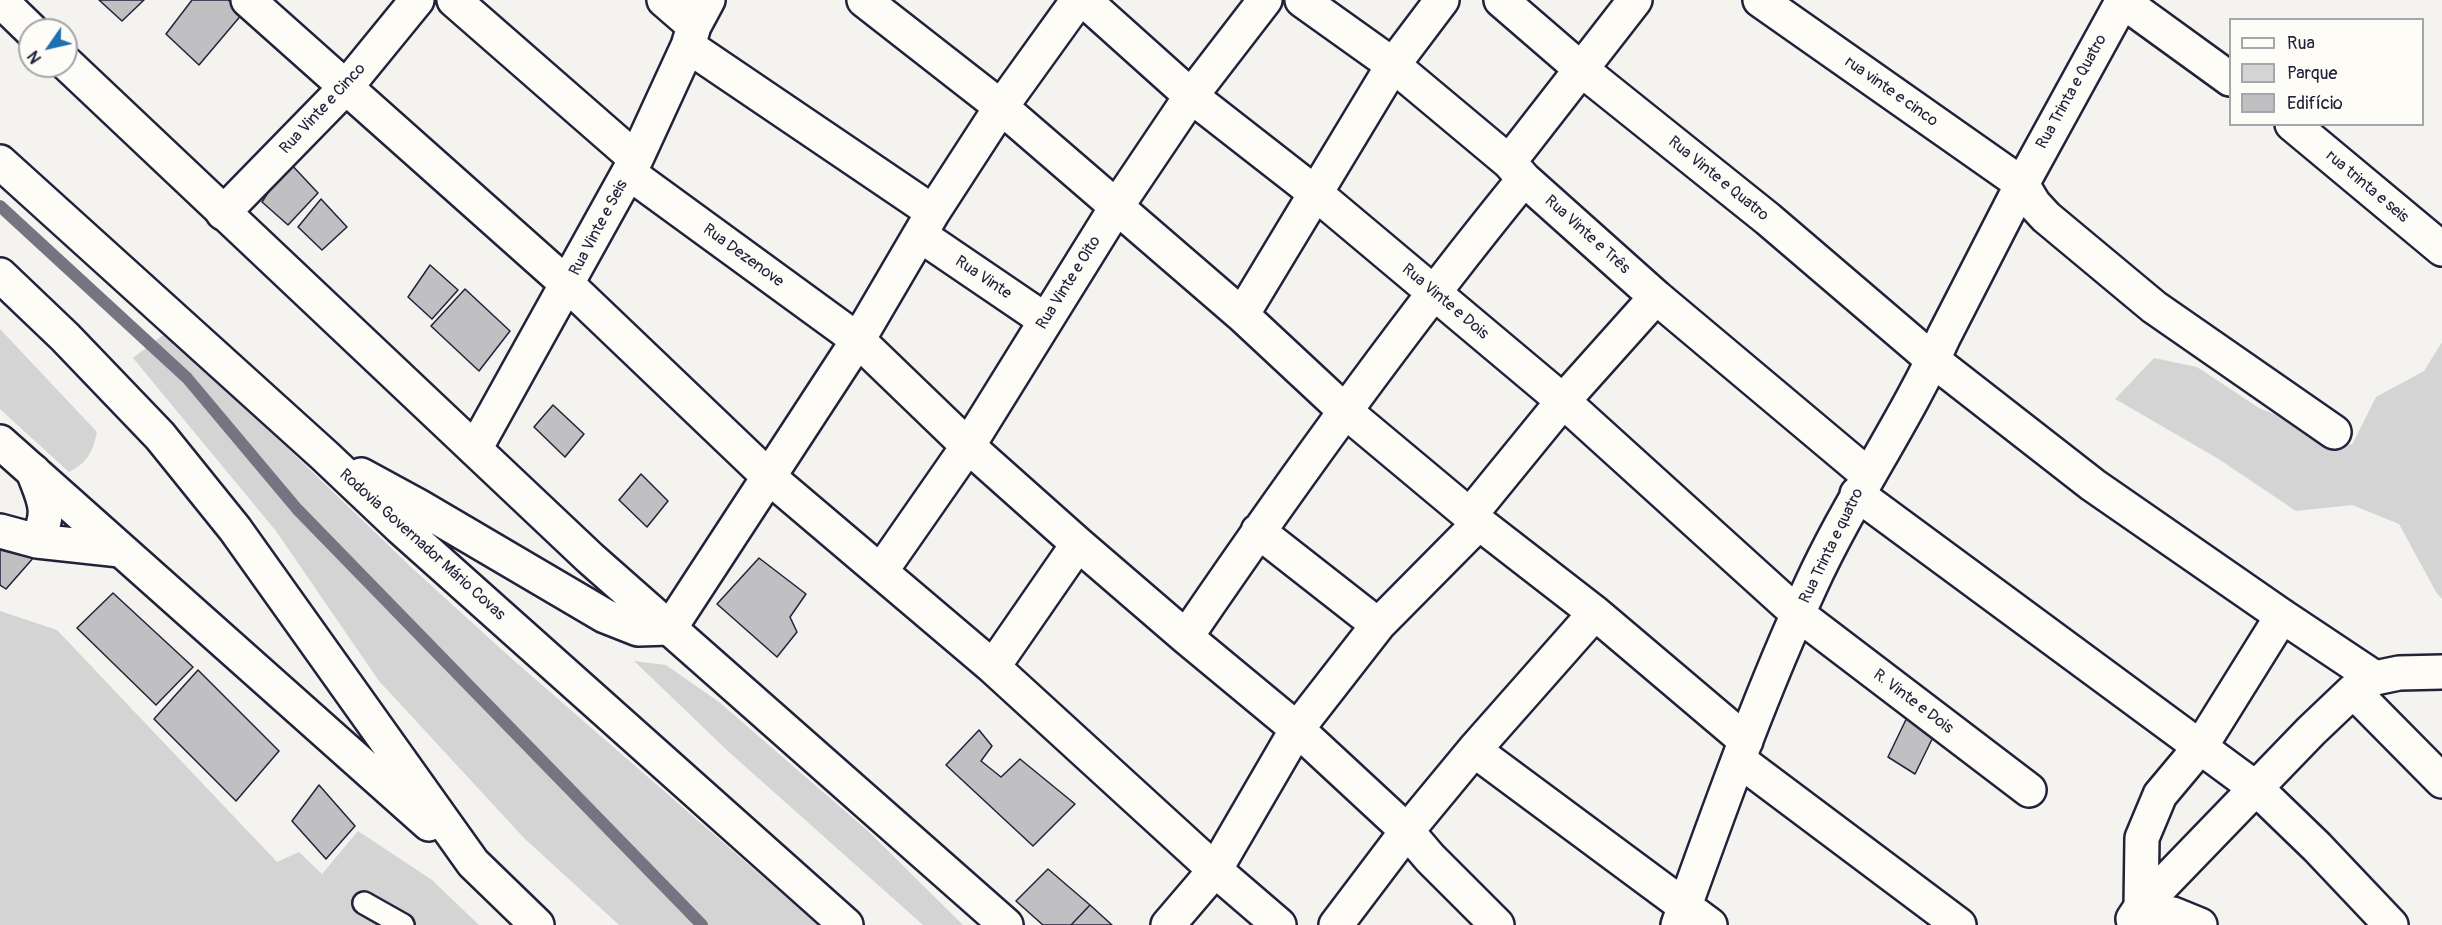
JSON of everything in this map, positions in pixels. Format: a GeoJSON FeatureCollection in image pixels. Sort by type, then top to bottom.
{"type":"FeatureCollection","features":[{"type":"Feature","properties":{"kind":"main road"},"geometry":{"type":"LineString","coordinates":[[0,0],[19,18]]}},
{"type":"Feature","properties":{"kind":"main road"},"geometry":{"type":"LineString","coordinates":[[248,0],[568,285],[769,477],[993,667],[1215,870],[1279,925]]}},
{"type":"Feature","properties":{"kind":"main road","name":"Rua Vinte e Cinco"},"geometry":{"type":"LineString","coordinates":[[223,213],[346,87],[417,0]]}},
{"type":"Feature","properties":{"kind":"main road","name":"Rua Dezenove"},"geometry":{"type":"LineString","coordinates":[[454,0],[632,166],[858,340],[968,446],[1078,544],[1297,729],[1407,831],[1430,858],[1497,925]]}},
{"type":"Feature","properties":{"kind":"main road","name":"Rua Vinte"},"geometry":{"type":"LineString","coordinates":[[664,0],[697,24],[927,223],[1045,320]]}},
{"type":"Feature","properties":{"kind":"main road"},"geometry":{"type":"LineString","coordinates":[[864,0],[1001,107],[1242,315],[1345,411],[1475,519],[1595,613],[1742,751],[1959,925]]}},
{"type":"Feature","properties":{"kind":"main road"},"geometry":{"type":"LineString","coordinates":[[670,628],[858,340],[927,223],[1001,107],[1078,0]]}},
{"type":"Feature","properties":{"kind":"main road","name":"Rua Vinte e Dois"},"geometry":{"type":"LineString","coordinates":[[1084,0],[1191,96],[1314,192],[1563,401],[1798,614]]}},
{"type":"Feature","properties":{"kind":"main road","name":"Rua Vinte e Oito"},"geometry":{"type":"LineString","coordinates":[[881,571],[968,446],[1117,206],[1191,96],[1265,0]]}},
{"type":"Feature","properties":{"kind":"main road","name":"Rua Vinte e Três"},"geometry":{"type":"LineString","coordinates":[[1302,0],[1392,65],[1517,170],[1863,485],[2257,789],[2317,847],[2391,925]]}},
{"type":"Feature","properties":{"kind":"main road"},"geometry":{"type":"LineString","coordinates":[[1242,315],[1392,65],[1442,0]]}},
{"type":"Feature","properties":{"kind":"main road","name":"Rua Vinte e Quatro"},"geometry":{"type":"LineString","coordinates":[[1501,0],[1582,70],[1768,219],[1934,361],[2093,485],[2282,616],[2364,685],[2442,781]]}},
{"type":"Feature","properties":{"kind":"main road"},"geometry":{"type":"LineString","coordinates":[[1186,637],[1258,531],[1434,292],[1582,70],[1635,0]]}},
{"type":"Feature","properties":{"kind":"main road","name":"rua vinte e cinco"},"geometry":{"type":"LineString","coordinates":[[1760,0],[2022,184]]}},
{"type":"Feature","properties":{"kind":"main road"},"geometry":{"type":"LineString","coordinates":[[2122,0],[2229,78]]}},
{"type":"Feature","properties":{"kind":"main road","name":"Rua Trinta e Quatro"},"geometry":{"type":"LineString","coordinates":[[2022,184],[2122,0]]}},
{"type":"Feature","properties":{"kind":"main road","name":"Rua Vinte e Seis"},"geometry":{"type":"LineString","coordinates":[[475,450],[632,166],[697,24]]}},
{"type":"Feature","properties":{"kind":"main road"},"geometry":{"type":"LineString","coordinates":[[78,74],[590,558],[1006,925]]}},
{"type":"Feature","properties":{"kind":"main road","name":"rua trinta e seis"},"geometry":{"type":"LineString","coordinates":[[2294,126],[2442,249]]}},
{"type":"Feature","properties":{"kind":"main road","name":"Rodovia Governador Mário Covas"},"geometry":{"type":"LineString","coordinates":[[0,162],[326,456],[401,528],[846,925]]}},
{"type":"Feature","properties":{"kind":"main road"},"geometry":{"type":"LineString","coordinates":[[2022,184],[2034,204],[2046,217],[2154,307],[2334,432]]}},
{"type":"Feature","properties":{"kind":"main road","name":"Rua Trinta e quatro"},"geometry":{"type":"LineString","coordinates":[[1682,915],[1742,751],[1811,585],[1863,485],[1934,361],[1944,336],[2022,184]]}},
{"type":"Feature","properties":{"kind":"main road"},"geometry":{"type":"LineString","coordinates":[[0,275],[65,337],[160,436],[220,511],[473,863]]}},
{"type":"Feature","properties":{"kind":"main road"},"geometry":{"type":"LineString","coordinates":[[1168,925],[1215,870],[1297,729],[1378,624],[1475,519],[1563,401],[1656,297]]}},
{"type":"Feature","properties":{"kind":"main road"},"geometry":{"type":"LineString","coordinates":[[0,442],[473,863],[537,925]]}},
{"type":"Feature","properties":{"kind":"main road"},"geometry":{"type":"LineString","coordinates":[[326,456],[418,506],[605,616],[638,629],[670,628]]}},
{"type":"Feature","properties":{"kind":"main road"},"geometry":{"type":"LineString","coordinates":[[33,471],[46,508],[44,525],[37,541]]}},
{"type":"Feature","properties":{"kind":"main road"},"geometry":{"type":"LineString","coordinates":[[0,531],[37,541],[120,550]]}},
{"type":"Feature","properties":{"kind":"main road"},"geometry":{"type":"LineString","coordinates":[[1258,531],[1378,624]]}},
{"type":"Feature","properties":{"kind":"main road"},"geometry":{"type":"LineString","coordinates":[[993,667],[1078,544]]}},
{"type":"Feature","properties":{"kind":"main road"},"geometry":{"type":"LineString","coordinates":[[1336,925],[1407,831],[1474,750],[1595,613]]}},
{"type":"Feature","properties":{"kind":"main road","name":"R. Vinte e Dois"},"geometry":{"type":"LineString","coordinates":[[1798,614],[2029,790]]}},
{"type":"Feature","properties":{"kind":"main road"},"geometry":{"type":"LineString","coordinates":[[2135,916],[2142,838],[2150,815],[2160,795],[2201,746],[2282,616]]}},
{"type":"Feature","properties":{"kind":"main road"},"geometry":{"type":"LineString","coordinates":[[2135,916],[2311,730],[2364,685],[2399,673],[2442,672]]}},
{"type":"Feature","properties":{"kind":"main road"},"geometry":{"type":"LineString","coordinates":[[1474,750],[1682,915],[1710,925]]}},
{"type":"Feature","properties":{"kind":"main road"},"geometry":{"type":"LineString","coordinates":[[2135,916],[2173,914],[2200,925]]}},
{"type":"Feature","properties":{"kind":"lane"},"geometry":{"type":"LineString","coordinates":[[364,903],[403,925]]}},
{"type":"Feature","properties":{"kind":"green space"},"geometry":{"type":"Polygon","coordinates":[[[0,329],[97,432],[88,456],[69,472],[0,409],[0,329]]]}},
{"type":"Feature","properties":{"kind":"green space"},"geometry":{"type":"Polygon","coordinates":[[[167,332],[412,568],[511,658],[818,925],[619,925],[524,838],[379,681],[276,531],[133,358],[167,332]]]}},
{"type":"Feature","properties":{"kind":"green space"},"geometry":{"type":"Polygon","coordinates":[[[2442,342],[2442,599],[2399,524],[2352,505],[2296,511],[2217,458],[2115,399],[2154,358],[2197,367],[2259,408],[2352,445],[2376,397],[2424,371],[2442,342]]]}},
{"type":"Feature","properties":{"kind":"green space"},"geometry":{"type":"Polygon","coordinates":[[[0,611],[57,630],[277,862],[299,852],[322,874],[358,831],[432,880],[479,925],[0,925],[0,611]]]}},
{"type":"Feature","properties":{"kind":"green space"},"geometry":{"type":"Polygon","coordinates":[[[634,661],[666,665],[719,702],[868,831],[963,925],[923,925],[730,753],[634,661]]]}},
{"type":"Feature","properties":{"kind":"building"},"geometry":{"type":"Polygon","coordinates":[[[99,0],[144,0],[122,21],[99,0]]]}},
{"type":"Feature","properties":{"kind":"building"},"geometry":{"type":"Polygon","coordinates":[[[192,0],[228,0],[243,13],[199,65],[166,34],[192,0]]]}},
{"type":"Feature","properties":{"kind":"building"},"geometry":{"type":"Polygon","coordinates":[[[288,161],[318,193],[288,225],[262,202],[288,161]]]}},
{"type":"Feature","properties":{"kind":"building"},"geometry":{"type":"Polygon","coordinates":[[[321,199],[347,227],[322,250],[298,227],[321,199]]]}},
{"type":"Feature","properties":{"kind":"building"},"geometry":{"type":"Polygon","coordinates":[[[430,265],[458,290],[432,319],[408,297],[430,265]]]}},
{"type":"Feature","properties":{"kind":"building"},"geometry":{"type":"Polygon","coordinates":[[[465,289],[510,331],[479,371],[431,326],[465,289]]]}},
{"type":"Feature","properties":{"kind":"building"},"geometry":{"type":"Polygon","coordinates":[[[553,405],[584,434],[565,457],[534,427],[553,405]]]}},
{"type":"Feature","properties":{"kind":"building"},"geometry":{"type":"Polygon","coordinates":[[[641,474],[668,501],[647,527],[619,500],[641,474]]]}},
{"type":"Feature","properties":{"kind":"building"},"geometry":{"type":"Polygon","coordinates":[[[0,538],[42,548],[6,589],[0,585],[0,538]]]}},
{"type":"Feature","properties":{"kind":"building"},"geometry":{"type":"Polygon","coordinates":[[[759,558],[806,594],[790,617],[797,632],[777,657],[717,604],[759,558]]]}},
{"type":"Feature","properties":{"kind":"building"},"geometry":{"type":"Polygon","coordinates":[[[113,593],[193,667],[156,705],[77,628],[113,593]]]}},
{"type":"Feature","properties":{"kind":"building"},"geometry":{"type":"Polygon","coordinates":[[[198,670],[279,751],[236,801],[154,719],[198,670]]]}},
{"type":"Feature","properties":{"kind":"building"},"geometry":{"type":"Polygon","coordinates":[[[1912,707],[1940,723],[1915,774],[1888,757],[1912,707]]]}},
{"type":"Feature","properties":{"kind":"building"},"geometry":{"type":"Polygon","coordinates":[[[979,730],[992,746],[981,761],[1001,777],[1020,759],[1075,804],[1033,846],[946,765],[979,730]]]}},
{"type":"Feature","properties":{"kind":"building"},"geometry":{"type":"Polygon","coordinates":[[[319,785],[355,826],[326,859],[292,821],[319,785]]]}},
{"type":"Feature","properties":{"kind":"building"},"geometry":{"type":"Polygon","coordinates":[[[1048,869],[1090,905],[1071,925],[1043,925],[1016,901],[1048,869]]]}},
{"type":"Feature","properties":{"kind":"building"},"geometry":{"type":"Polygon","coordinates":[[[1090,905],[1112,925],[1071,925],[1090,905]]]}},
{"type":"Feature","properties":{"kind":"waterway"},"geometry":{"type":"LineString","coordinates":[[0,206],[187,378],[297,509],[702,925]]}}]}
